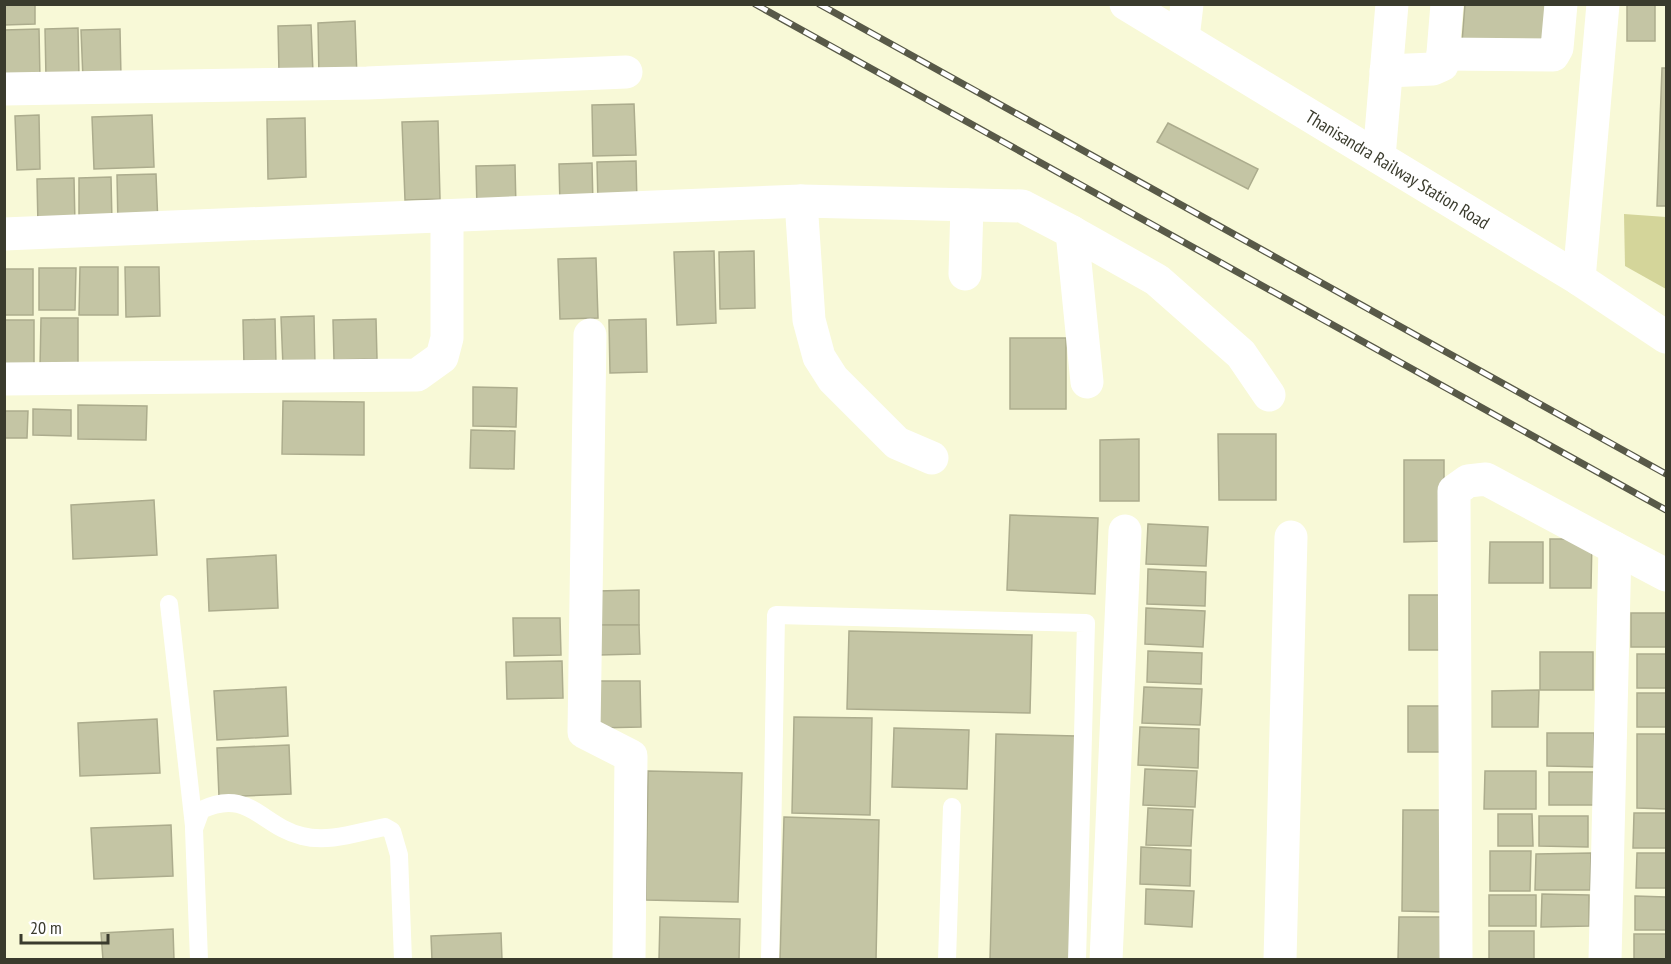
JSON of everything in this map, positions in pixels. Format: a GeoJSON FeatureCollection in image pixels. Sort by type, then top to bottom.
{"type":"FeatureCollection","features":[{"type":"Feature","properties":{"kind":"street","name":"Thanisandra Railway Station Road"},"geometry":{"type":"LineString","coordinates":[[1126,4],[1579,279],[1666,337]]}},
{"type":"Feature","properties":{"kind":"street"},"geometry":{"type":"LineString","coordinates":[[1183,38],[1187,4]]}},
{"type":"Feature","properties":{"kind":"street"},"geometry":{"type":"LineString","coordinates":[[1379,157],[1392,4]]}},
{"type":"Feature","properties":{"kind":"street"},"geometry":{"type":"LineString","coordinates":[[1386,71],[1433,69],[1442,65],[1446,4]]}},
{"type":"Feature","properties":{"kind":"street"},"geometry":{"type":"LineString","coordinates":[[1443,54],[1553,55],[1557,48],[1561,4]]}},
{"type":"Feature","properties":{"kind":"street"},"geometry":{"type":"LineString","coordinates":[[1579,279],[1603,4]]}},
{"type":"Feature","properties":{"kind":"street"},"geometry":{"type":"LineString","coordinates":[[4,89],[367,83],[626,72]]}},
{"type":"Feature","properties":{"kind":"street"},"geometry":{"type":"LineString","coordinates":[[801,201],[809,320],[819,357],[833,379],[897,443],[932,458]]}},
{"type":"Feature","properties":{"kind":"street"},"geometry":{"type":"LineString","coordinates":[[4,234],[801,201],[1022,206],[1157,280],[1241,354],[1269,394]]}},
{"type":"Feature","properties":{"kind":"street"},"geometry":{"type":"LineString","coordinates":[[965,274],[967,205]]}},
{"type":"Feature","properties":{"kind":"street"},"geometry":{"type":"LineString","coordinates":[[4,380],[417,375],[442,357],[447,338],[447,216]]}},
{"type":"Feature","properties":{"kind":"street"},"geometry":{"type":"LineString","coordinates":[[1072,232],[1087,382]]}},
{"type":"Feature","properties":{"kind":"street"},"geometry":{"type":"LineString","coordinates":[[590,334],[584,732],[631,756],[629,960]]}},
{"type":"Feature","properties":{"kind":"street"},"geometry":{"type":"LineString","coordinates":[[1456,960],[1454,491],[1468,481],[1486,479],[1666,575]]}},
{"type":"Feature","properties":{"kind":"street"},"geometry":{"type":"LineString","coordinates":[[1106,960],[1125,531]]}},
{"type":"Feature","properties":{"kind":"street"},"geometry":{"type":"LineString","coordinates":[[1280,960],[1291,537]]}},
{"type":"Feature","properties":{"kind":"street"},"geometry":{"type":"LineString","coordinates":[[1605,960],[1615,548]]}},
{"type":"Feature","properties":{"kind":"lane"},"geometry":{"type":"LineString","coordinates":[[169,604],[194,829],[199,960]]}},
{"type":"Feature","properties":{"kind":"lane"},"geometry":{"type":"LineString","coordinates":[[770,960],[776,615],[1086,623],[1077,960]]}},
{"type":"Feature","properties":{"kind":"lane"},"geometry":{"type":"LineString","coordinates":[[194,829],[201,810],[218,802],[236,802],[301,836],[334,838],[384,827],[392,831],[399,855],[403,960]]}},
{"type":"Feature","properties":{"kind":"lane"},"geometry":{"type":"LineString","coordinates":[[947,960],[952,807]]}},
{"type":"Feature","properties":{"kind":"green space"},"geometry":{"type":"Polygon","coordinates":[[[1624,214],[1666,217],[1666,289],[1625,266],[1624,214]]]}},
{"type":"Feature","properties":{"kind":"building"},"geometry":{"type":"Polygon","coordinates":[[[4,4],[35,4],[35,24],[4,25],[4,4]]]}},
{"type":"Feature","properties":{"kind":"building"},"geometry":{"type":"Polygon","coordinates":[[[1465,4],[1547,4],[1544,48],[1462,42],[1465,4]]]}},
{"type":"Feature","properties":{"kind":"building"},"geometry":{"type":"Polygon","coordinates":[[[1627,4],[1655,4],[1655,41],[1627,41],[1627,4]]]}},
{"type":"Feature","properties":{"kind":"building"},"geometry":{"type":"Polygon","coordinates":[[[355,21],[357,78],[319,79],[318,23],[355,21]]]}},
{"type":"Feature","properties":{"kind":"building"},"geometry":{"type":"Polygon","coordinates":[[[311,25],[313,73],[279,74],[278,26],[311,25]]]}},
{"type":"Feature","properties":{"kind":"building"},"geometry":{"type":"Polygon","coordinates":[[[78,28],[79,77],[46,78],[45,29],[78,28]]]}},
{"type":"Feature","properties":{"kind":"building"},"geometry":{"type":"Polygon","coordinates":[[[39,29],[40,79],[4,80],[4,30],[39,29]]]}},
{"type":"Feature","properties":{"kind":"building"},"geometry":{"type":"Polygon","coordinates":[[[120,29],[121,78],[83,79],[81,30],[120,29]]]}},
{"type":"Feature","properties":{"kind":"building"},"geometry":{"type":"Polygon","coordinates":[[[1662,68],[1666,68],[1666,206],[1657,206],[1662,68]]]}},
{"type":"Feature","properties":{"kind":"building"},"geometry":{"type":"Polygon","coordinates":[[[634,104],[636,155],[593,156],[592,105],[634,104]]]}},
{"type":"Feature","properties":{"kind":"building"},"geometry":{"type":"Polygon","coordinates":[[[39,115],[40,169],[17,170],[15,116],[39,115]]]}},
{"type":"Feature","properties":{"kind":"building"},"geometry":{"type":"Polygon","coordinates":[[[152,115],[154,167],[94,169],[92,117],[152,115]]]}},
{"type":"Feature","properties":{"kind":"building"},"geometry":{"type":"Polygon","coordinates":[[[305,118],[306,177],[268,179],[267,119],[305,118]]]}},
{"type":"Feature","properties":{"kind":"building"},"geometry":{"type":"Polygon","coordinates":[[[438,121],[440,199],[405,200],[402,122],[438,121]]]}},
{"type":"Feature","properties":{"kind":"building"},"geometry":{"type":"Polygon","coordinates":[[[1168,123],[1258,169],[1248,189],[1157,142],[1168,123]]]}},
{"type":"Feature","properties":{"kind":"building"},"geometry":{"type":"Polygon","coordinates":[[[636,161],[637,203],[598,204],[597,162],[636,161]]]}},
{"type":"Feature","properties":{"kind":"building"},"geometry":{"type":"Polygon","coordinates":[[[592,163],[593,205],[560,206],[559,164],[592,163]]]}},
{"type":"Feature","properties":{"kind":"building"},"geometry":{"type":"Polygon","coordinates":[[[515,165],[516,209],[477,210],[476,166],[515,165]]]}},
{"type":"Feature","properties":{"kind":"building"},"geometry":{"type":"Polygon","coordinates":[[[156,174],[158,225],[118,226],[117,175],[156,174]]]}},
{"type":"Feature","properties":{"kind":"building"},"geometry":{"type":"Polygon","coordinates":[[[111,177],[112,223],[79,224],[79,178],[111,177]]]}},
{"type":"Feature","properties":{"kind":"building"},"geometry":{"type":"Polygon","coordinates":[[[74,178],[75,225],[38,226],[37,179],[74,178]]]}},
{"type":"Feature","properties":{"kind":"building"},"geometry":{"type":"Polygon","coordinates":[[[714,251],[716,323],[677,325],[674,252],[714,251]]]}},
{"type":"Feature","properties":{"kind":"building"},"geometry":{"type":"Polygon","coordinates":[[[754,251],[755,308],[720,309],[719,252],[754,251]]]}},
{"type":"Feature","properties":{"kind":"building"},"geometry":{"type":"Polygon","coordinates":[[[596,258],[598,318],[560,319],[558,259],[596,258]]]}},
{"type":"Feature","properties":{"kind":"building"},"geometry":{"type":"Polygon","coordinates":[[[80,267],[118,267],[118,315],[79,315],[80,267]]]}},
{"type":"Feature","properties":{"kind":"building"},"geometry":{"type":"Polygon","coordinates":[[[125,267],[159,267],[160,316],[126,317],[125,267]]]}},
{"type":"Feature","properties":{"kind":"building"},"geometry":{"type":"Polygon","coordinates":[[[39,268],[76,268],[75,310],[39,310],[39,268]]]}},
{"type":"Feature","properties":{"kind":"building"},"geometry":{"type":"Polygon","coordinates":[[[4,269],[33,269],[33,315],[4,315],[4,269]]]}},
{"type":"Feature","properties":{"kind":"building"},"geometry":{"type":"Polygon","coordinates":[[[314,316],[315,365],[283,366],[281,317],[314,316]]]}},
{"type":"Feature","properties":{"kind":"building"},"geometry":{"type":"Polygon","coordinates":[[[41,318],[78,318],[78,367],[40,367],[41,318]]]}},
{"type":"Feature","properties":{"kind":"building"},"geometry":{"type":"Polygon","coordinates":[[[275,319],[276,365],[244,366],[243,320],[275,319]]]}},
{"type":"Feature","properties":{"kind":"building"},"geometry":{"type":"Polygon","coordinates":[[[376,319],[377,359],[334,360],[333,320],[376,319]]]}},
{"type":"Feature","properties":{"kind":"building"},"geometry":{"type":"Polygon","coordinates":[[[646,319],[647,372],[610,373],[609,320],[646,319]]]}},
{"type":"Feature","properties":{"kind":"building"},"geometry":{"type":"Polygon","coordinates":[[[4,320],[34,320],[34,371],[4,371],[4,320]]]}},
{"type":"Feature","properties":{"kind":"building"},"geometry":{"type":"Polygon","coordinates":[[[1010,338],[1066,338],[1066,409],[1010,409],[1010,338]]]}},
{"type":"Feature","properties":{"kind":"building"},"geometry":{"type":"Polygon","coordinates":[[[473,387],[517,388],[516,427],[473,426],[473,387]]]}},
{"type":"Feature","properties":{"kind":"building"},"geometry":{"type":"Polygon","coordinates":[[[283,401],[364,402],[364,455],[282,454],[283,401]]]}},
{"type":"Feature","properties":{"kind":"building"},"geometry":{"type":"Polygon","coordinates":[[[78,405],[147,406],[146,440],[78,439],[78,405]]]}},
{"type":"Feature","properties":{"kind":"building"},"geometry":{"type":"Polygon","coordinates":[[[33,409],[71,410],[71,436],[33,435],[33,409]]]}},
{"type":"Feature","properties":{"kind":"building"},"geometry":{"type":"Polygon","coordinates":[[[4,411],[28,411],[27,438],[4,438],[4,411]]]}},
{"type":"Feature","properties":{"kind":"building"},"geometry":{"type":"Polygon","coordinates":[[[471,430],[515,431],[514,469],[470,468],[471,430]]]}},
{"type":"Feature","properties":{"kind":"building"},"geometry":{"type":"Polygon","coordinates":[[[1218,434],[1276,434],[1276,500],[1219,500],[1218,434]]]}},
{"type":"Feature","properties":{"kind":"building"},"geometry":{"type":"Polygon","coordinates":[[[1139,439],[1139,501],[1100,501],[1100,440],[1139,439]]]}},
{"type":"Feature","properties":{"kind":"building"},"geometry":{"type":"Polygon","coordinates":[[[1404,460],[1444,460],[1444,541],[1404,542],[1404,460]]]}},
{"type":"Feature","properties":{"kind":"building"},"geometry":{"type":"Polygon","coordinates":[[[154,500],[157,555],[73,559],[71,505],[154,500]]]}},
{"type":"Feature","properties":{"kind":"building"},"geometry":{"type":"Polygon","coordinates":[[[1010,515],[1098,518],[1095,594],[1007,590],[1010,515]]]}},
{"type":"Feature","properties":{"kind":"building"},"geometry":{"type":"Polygon","coordinates":[[[1148,524],[1208,527],[1206,566],[1146,564],[1148,524]]]}},
{"type":"Feature","properties":{"kind":"building"},"geometry":{"type":"Polygon","coordinates":[[[1550,539],[1592,539],[1591,588],[1550,588],[1550,539]]]}},
{"type":"Feature","properties":{"kind":"building"},"geometry":{"type":"Polygon","coordinates":[[[1490,542],[1543,542],[1543,583],[1489,583],[1490,542]]]}},
{"type":"Feature","properties":{"kind":"building"},"geometry":{"type":"Polygon","coordinates":[[[276,555],[278,608],[209,611],[207,559],[276,555]]]}},
{"type":"Feature","properties":{"kind":"building"},"geometry":{"type":"Polygon","coordinates":[[[1148,569],[1206,572],[1205,606],[1147,604],[1148,569]]]}},
{"type":"Feature","properties":{"kind":"building"},"geometry":{"type":"Polygon","coordinates":[[[639,590],[639,625],[598,625],[597,591],[639,590]]]}},
{"type":"Feature","properties":{"kind":"building"},"geometry":{"type":"Polygon","coordinates":[[[1409,595],[1448,595],[1448,650],[1409,650],[1409,595]]]}},
{"type":"Feature","properties":{"kind":"building"},"geometry":{"type":"Polygon","coordinates":[[[1146,608],[1205,611],[1203,647],[1145,644],[1146,608]]]}},
{"type":"Feature","properties":{"kind":"building"},"geometry":{"type":"Polygon","coordinates":[[[1631,613],[1666,613],[1666,647],[1631,647],[1631,613]]]}},
{"type":"Feature","properties":{"kind":"building"},"geometry":{"type":"Polygon","coordinates":[[[513,618],[560,618],[561,655],[514,656],[513,618]]]}},
{"type":"Feature","properties":{"kind":"building"},"geometry":{"type":"Polygon","coordinates":[[[599,625],[639,625],[640,654],[599,655],[599,625]]]}},
{"type":"Feature","properties":{"kind":"building"},"geometry":{"type":"Polygon","coordinates":[[[849,631],[1032,635],[1030,713],[847,709],[849,631]]]}},
{"type":"Feature","properties":{"kind":"building"},"geometry":{"type":"Polygon","coordinates":[[[1148,651],[1202,653],[1201,684],[1147,682],[1148,651]]]}},
{"type":"Feature","properties":{"kind":"building"},"geometry":{"type":"Polygon","coordinates":[[[1540,652],[1593,652],[1593,690],[1540,690],[1540,652]]]}},
{"type":"Feature","properties":{"kind":"building"},"geometry":{"type":"Polygon","coordinates":[[[1637,654],[1666,654],[1666,688],[1637,688],[1637,654]]]}},
{"type":"Feature","properties":{"kind":"building"},"geometry":{"type":"Polygon","coordinates":[[[562,661],[563,698],[507,699],[506,662],[562,661]]]}},
{"type":"Feature","properties":{"kind":"building"},"geometry":{"type":"Polygon","coordinates":[[[596,681],[640,681],[641,727],[596,728],[596,681]]]}},
{"type":"Feature","properties":{"kind":"building"},"geometry":{"type":"Polygon","coordinates":[[[286,687],[288,736],[217,740],[214,691],[286,687]]]}},
{"type":"Feature","properties":{"kind":"building"},"geometry":{"type":"Polygon","coordinates":[[[1144,687],[1202,689],[1200,725],[1142,723],[1144,687]]]}},
{"type":"Feature","properties":{"kind":"building"},"geometry":{"type":"Polygon","coordinates":[[[1539,690],[1538,727],[1492,727],[1492,691],[1539,690]]]}},
{"type":"Feature","properties":{"kind":"building"},"geometry":{"type":"Polygon","coordinates":[[[1637,693],[1666,693],[1666,727],[1637,727],[1637,693]]]}},
{"type":"Feature","properties":{"kind":"building"},"geometry":{"type":"Polygon","coordinates":[[[1408,706],[1447,706],[1446,752],[1408,752],[1408,706]]]}},
{"type":"Feature","properties":{"kind":"building"},"geometry":{"type":"Polygon","coordinates":[[[794,717],[872,718],[870,815],[792,813],[794,717]]]}},
{"type":"Feature","properties":{"kind":"building"},"geometry":{"type":"Polygon","coordinates":[[[157,719],[160,773],[80,776],[78,723],[157,719]]]}},
{"type":"Feature","properties":{"kind":"building"},"geometry":{"type":"Polygon","coordinates":[[[1140,727],[1199,729],[1198,768],[1138,765],[1140,727]]]}},
{"type":"Feature","properties":{"kind":"building"},"geometry":{"type":"Polygon","coordinates":[[[894,728],[969,730],[967,789],[892,787],[894,728]]]}},
{"type":"Feature","properties":{"kind":"building"},"geometry":{"type":"Polygon","coordinates":[[[1547,733],[1594,733],[1594,767],[1547,766],[1547,733]]]}},
{"type":"Feature","properties":{"kind":"building"},"geometry":{"type":"Polygon","coordinates":[[[996,734],[1076,736],[1070,960],[990,960],[996,734]]]}},
{"type":"Feature","properties":{"kind":"building"},"geometry":{"type":"Polygon","coordinates":[[[1637,734],[1666,734],[1666,809],[1637,808],[1637,734]]]}},
{"type":"Feature","properties":{"kind":"building"},"geometry":{"type":"Polygon","coordinates":[[[289,745],[291,794],[219,797],[217,748],[289,745]]]}},
{"type":"Feature","properties":{"kind":"building"},"geometry":{"type":"Polygon","coordinates":[[[1145,769],[1197,771],[1195,807],[1143,805],[1145,769]]]}},
{"type":"Feature","properties":{"kind":"building"},"geometry":{"type":"Polygon","coordinates":[[[648,771],[742,773],[738,902],[646,900],[648,771]]]}},
{"type":"Feature","properties":{"kind":"building"},"geometry":{"type":"Polygon","coordinates":[[[1485,771],[1536,771],[1536,809],[1484,809],[1485,771]]]}},
{"type":"Feature","properties":{"kind":"building"},"geometry":{"type":"Polygon","coordinates":[[[1549,772],[1595,772],[1595,805],[1549,805],[1549,772]]]}},
{"type":"Feature","properties":{"kind":"building"},"geometry":{"type":"Polygon","coordinates":[[[1148,808],[1193,810],[1191,846],[1146,845],[1148,808]]]}},
{"type":"Feature","properties":{"kind":"building"},"geometry":{"type":"Polygon","coordinates":[[[1403,810],[1446,810],[1445,912],[1402,911],[1403,810]]]}},
{"type":"Feature","properties":{"kind":"building"},"geometry":{"type":"Polygon","coordinates":[[[1634,813],[1666,813],[1666,848],[1633,848],[1634,813]]]}},
{"type":"Feature","properties":{"kind":"building"},"geometry":{"type":"Polygon","coordinates":[[[1498,814],[1532,814],[1533,846],[1498,846],[1498,814]]]}},
{"type":"Feature","properties":{"kind":"building"},"geometry":{"type":"Polygon","coordinates":[[[1539,816],[1588,816],[1588,847],[1539,846],[1539,816]]]}},
{"type":"Feature","properties":{"kind":"building"},"geometry":{"type":"Polygon","coordinates":[[[784,817],[879,820],[876,960],[780,960],[784,817]]]}},
{"type":"Feature","properties":{"kind":"building"},"geometry":{"type":"Polygon","coordinates":[[[171,825],[173,876],[94,879],[91,828],[171,825]]]}},
{"type":"Feature","properties":{"kind":"building"},"geometry":{"type":"Polygon","coordinates":[[[1141,847],[1191,850],[1190,886],[1140,884],[1141,847]]]}},
{"type":"Feature","properties":{"kind":"building"},"geometry":{"type":"Polygon","coordinates":[[[1490,851],[1531,851],[1530,891],[1490,891],[1490,851]]]}},
{"type":"Feature","properties":{"kind":"building"},"geometry":{"type":"Polygon","coordinates":[[[1591,853],[1590,890],[1535,890],[1536,854],[1591,853]]]}},
{"type":"Feature","properties":{"kind":"building"},"geometry":{"type":"Polygon","coordinates":[[[1637,853],[1666,853],[1666,888],[1636,888],[1637,853]]]}},
{"type":"Feature","properties":{"kind":"building"},"geometry":{"type":"Polygon","coordinates":[[[1146,889],[1194,891],[1192,927],[1145,924],[1146,889]]]}},
{"type":"Feature","properties":{"kind":"building"},"geometry":{"type":"Polygon","coordinates":[[[1542,894],[1589,895],[1589,926],[1541,927],[1542,894]]]}},
{"type":"Feature","properties":{"kind":"building"},"geometry":{"type":"Polygon","coordinates":[[[1489,895],[1536,895],[1536,926],[1489,926],[1489,895]]]}},
{"type":"Feature","properties":{"kind":"building"},"geometry":{"type":"Polygon","coordinates":[[[1635,896],[1666,897],[1666,930],[1635,930],[1635,896]]]}},
{"type":"Feature","properties":{"kind":"building"},"geometry":{"type":"Polygon","coordinates":[[[660,917],[740,919],[739,960],[659,960],[660,917]]]}},
{"type":"Feature","properties":{"kind":"building"},"geometry":{"type":"Polygon","coordinates":[[[1399,917],[1442,917],[1442,960],[1398,960],[1399,917]]]}},
{"type":"Feature","properties":{"kind":"building"},"geometry":{"type":"Polygon","coordinates":[[[173,929],[174,960],[103,960],[101,933],[173,929]]]}},
{"type":"Feature","properties":{"kind":"building"},"geometry":{"type":"Polygon","coordinates":[[[1489,931],[1534,931],[1534,960],[1489,960],[1489,931]]]}},
{"type":"Feature","properties":{"kind":"building"},"geometry":{"type":"Polygon","coordinates":[[[501,933],[502,960],[432,960],[431,936],[501,933]]]}},
{"type":"Feature","properties":{"kind":"building"},"geometry":{"type":"Polygon","coordinates":[[[1634,934],[1666,934],[1666,960],[1634,960],[1634,934]]]}},
{"type":"Feature","properties":{"kind":"railway"},"geometry":{"type":"LineString","coordinates":[[755,4],[1666,510]]}},
{"type":"Feature","properties":{"kind":"railway"},"geometry":{"type":"LineString","coordinates":[[819,4],[1666,474]]}}]}
